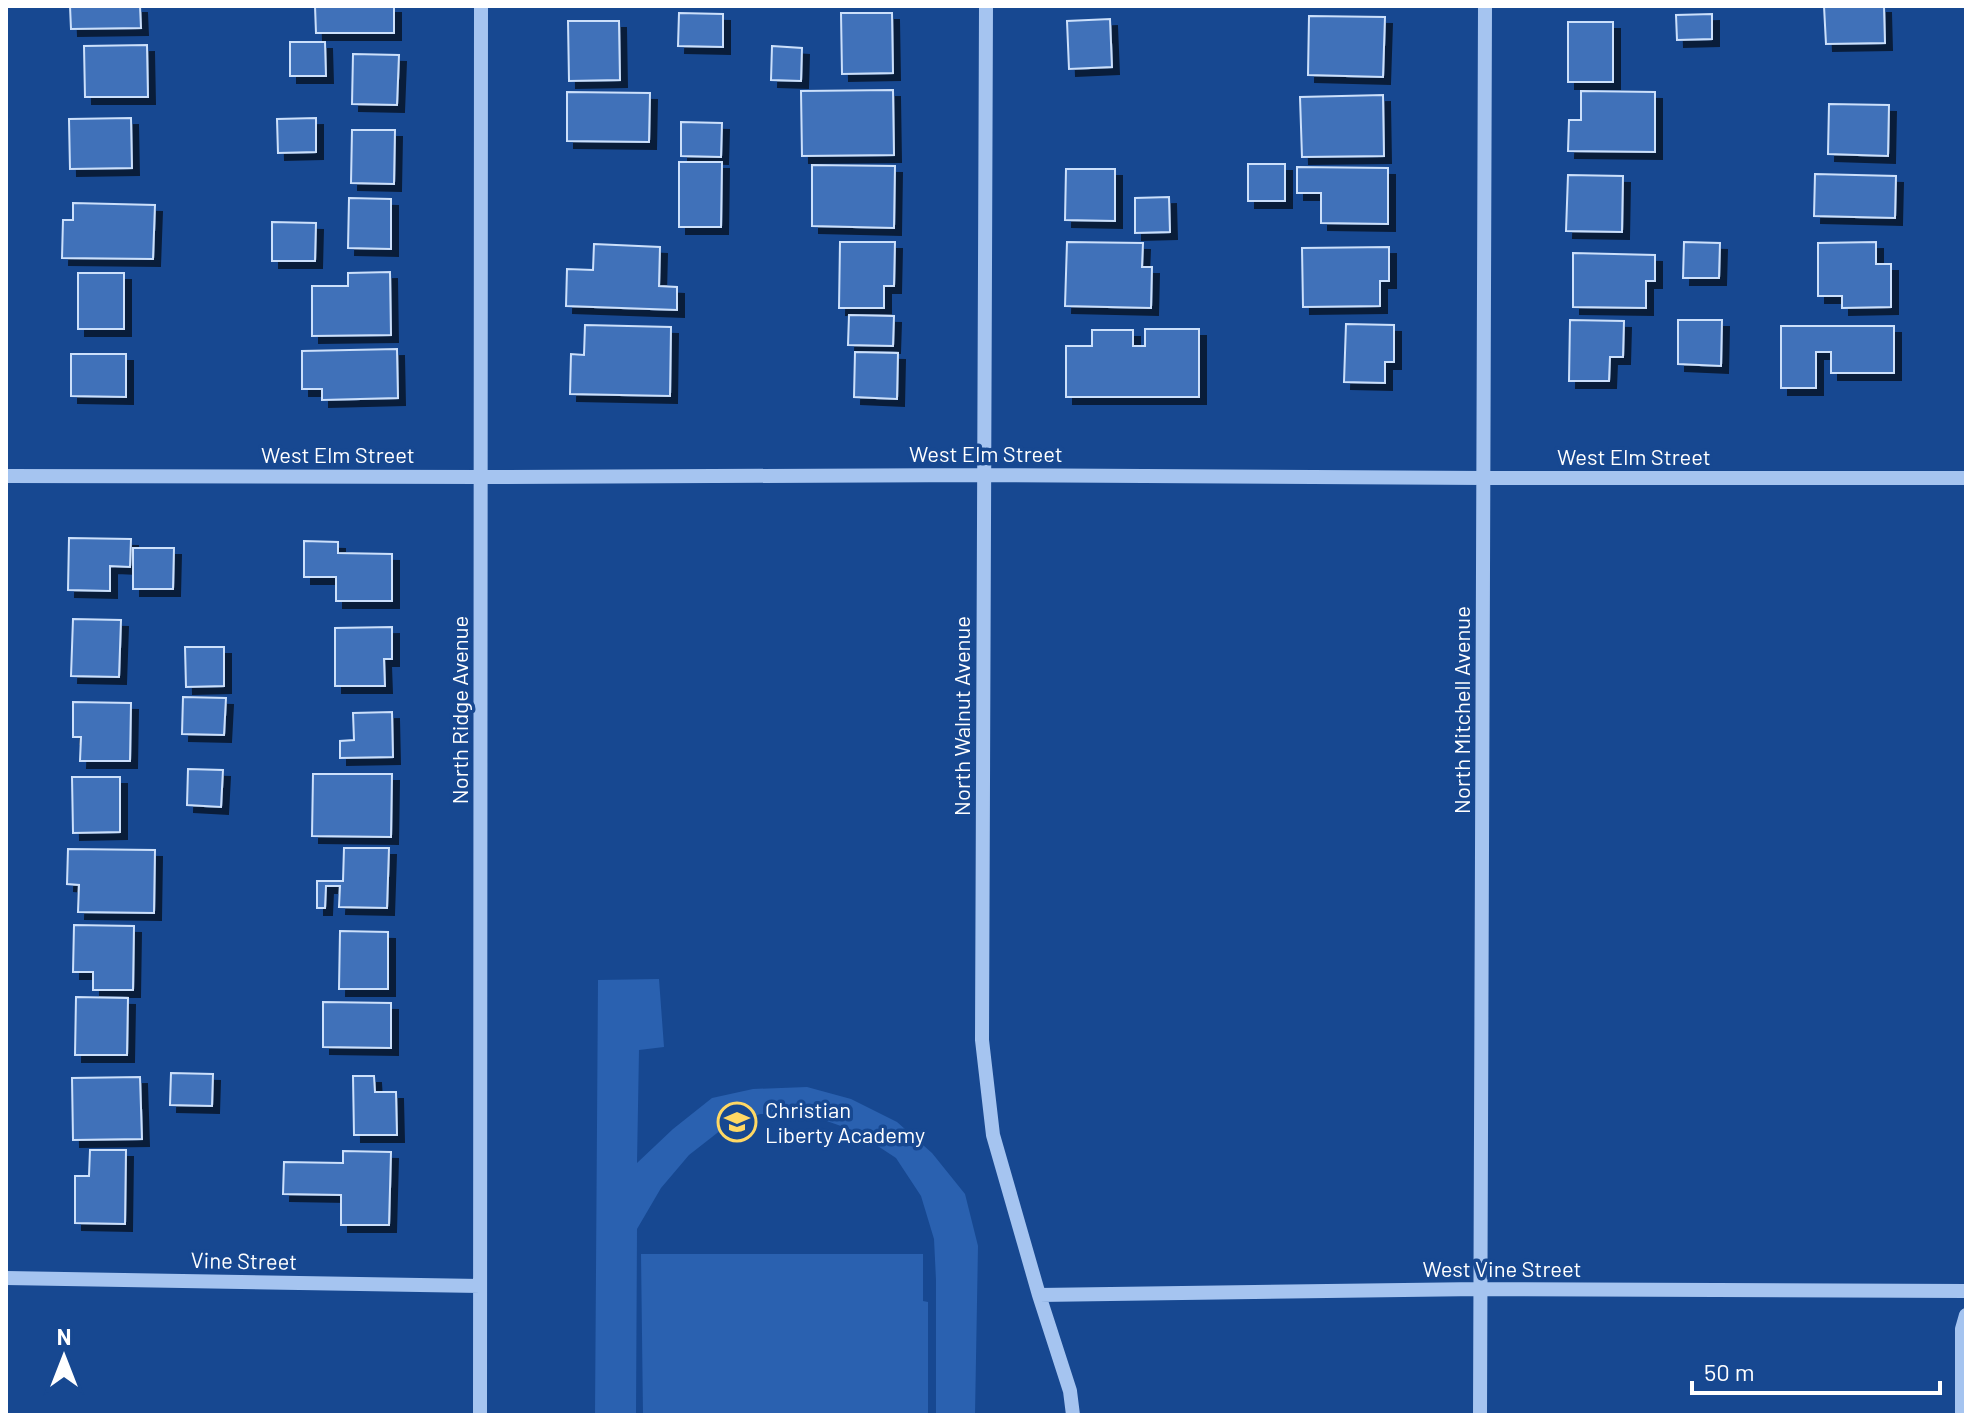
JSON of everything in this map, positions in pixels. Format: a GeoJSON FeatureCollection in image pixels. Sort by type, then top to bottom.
{"type":"FeatureCollection","features":[{"type":"Feature","properties":{"kind":"street","name":"North Ridge Avenue"},"geometry":{"type":"LineString","coordinates":[[480,1415],[481,6]]}},
{"type":"Feature","properties":{"kind":"street","name":"North Walnut Avenue"},"geometry":{"type":"LineString","coordinates":[[986,6],[982,1040],[993,1135],[1070,1391],[1073,1415]]}},
{"type":"Feature","properties":{"kind":"street","name":"North Mitchell Avenue"},"geometry":{"type":"LineString","coordinates":[[1480,1415],[1485,6]]}},
{"type":"Feature","properties":{"kind":"street","name":"West Elm Street"},"geometry":{"type":"LineString","coordinates":[[6,476],[1966,478]]}},
{"type":"Feature","properties":{"kind":"street","name":"Vine Street"},"geometry":{"type":"LineString","coordinates":[[6,1278],[480,1286]]}},
{"type":"Feature","properties":{"kind":"street","name":"West Vine Street"},"geometry":{"type":"LineString","coordinates":[[1039,1295],[1480,1289],[1966,1291]]}},
{"type":"Feature","properties":{"kind":"street"},"geometry":{"type":"LineString","coordinates":[[1962,1415],[1962,1329],[1966,1315]]}},
{"type":"Feature","properties":{"kind":"shaded area"},"geometry":{"type":"Polygon","coordinates":[[[659,979],[664,1047],[639,1050],[637,1163],[712,1098],[753,1089],[807,1087],[851,1099],[897,1122],[932,1153],[965,1194],[978,1246],[975,1415],[936,1415],[934,1239],[921,1196],[896,1158],[855,1131],[807,1114],[760,1114],[721,1130],[689,1155],[661,1188],[637,1229],[636,1415],[595,1415],[598,980],[659,979]]]}},
{"type":"Feature","properties":{"kind":"shaded area"},"geometry":{"type":"Polygon","coordinates":[[[641,1254],[923,1254],[923,1301],[928,1302],[928,1415],[643,1415],[641,1254]]]}},
{"type":"Feature","properties":{"kind":"building"},"geometry":{"type":"Polygon","coordinates":[[[70,6],[140,6],[141,28],[71,29],[70,6]]]}},
{"type":"Feature","properties":{"kind":"building"},"geometry":{"type":"Polygon","coordinates":[[[315,6],[394,6],[394,33],[316,33],[315,6]]]}},
{"type":"Feature","properties":{"kind":"building"},"geometry":{"type":"Polygon","coordinates":[[[1824,6],[1884,6],[1885,43],[1826,44],[1824,6]]]}},
{"type":"Feature","properties":{"kind":"building"},"geometry":{"type":"Polygon","coordinates":[[[679,13],[723,14],[723,47],[678,46],[679,13]]]}},
{"type":"Feature","properties":{"kind":"building"},"geometry":{"type":"Polygon","coordinates":[[[841,13],[892,13],[893,73],[842,74],[841,13]]]}},
{"type":"Feature","properties":{"kind":"building"},"geometry":{"type":"Polygon","coordinates":[[[1712,14],[1712,39],[1677,40],[1676,15],[1712,14]]]}},
{"type":"Feature","properties":{"kind":"building"},"geometry":{"type":"Polygon","coordinates":[[[1309,16],[1385,17],[1383,77],[1308,75],[1309,16]]]}},
{"type":"Feature","properties":{"kind":"building"},"geometry":{"type":"Polygon","coordinates":[[[1110,19],[1112,67],[1069,69],[1067,21],[1110,19]]]}},
{"type":"Feature","properties":{"kind":"building"},"geometry":{"type":"Polygon","coordinates":[[[568,21],[619,21],[620,80],[569,81],[568,21]]]}},
{"type":"Feature","properties":{"kind":"building"},"geometry":{"type":"Polygon","coordinates":[[[1568,22],[1613,22],[1613,82],[1568,82],[1568,22]]]}},
{"type":"Feature","properties":{"kind":"building"},"geometry":{"type":"Polygon","coordinates":[[[290,42],[325,42],[326,76],[290,76],[290,42]]]}},
{"type":"Feature","properties":{"kind":"building"},"geometry":{"type":"Polygon","coordinates":[[[147,45],[148,97],[85,97],[84,46],[147,45]]]}},
{"type":"Feature","properties":{"kind":"building"},"geometry":{"type":"Polygon","coordinates":[[[772,46],[802,48],[801,81],[771,80],[772,46]]]}},
{"type":"Feature","properties":{"kind":"building"},"geometry":{"type":"Polygon","coordinates":[[[353,54],[399,55],[397,105],[352,104],[353,54]]]}},
{"type":"Feature","properties":{"kind":"building"},"geometry":{"type":"Polygon","coordinates":[[[893,90],[894,155],[802,156],[801,91],[893,90]]]}},
{"type":"Feature","properties":{"kind":"building"},"geometry":{"type":"Polygon","coordinates":[[[1581,91],[1655,92],[1655,152],[1568,151],[1569,120],[1581,120],[1581,91]]]}},
{"type":"Feature","properties":{"kind":"building"},"geometry":{"type":"Polygon","coordinates":[[[567,92],[650,93],[649,142],[567,141],[567,92]]]}},
{"type":"Feature","properties":{"kind":"building"},"geometry":{"type":"Polygon","coordinates":[[[1383,95],[1384,156],[1302,157],[1300,97],[1383,95]]]}},
{"type":"Feature","properties":{"kind":"building"},"geometry":{"type":"Polygon","coordinates":[[[1829,104],[1889,105],[1888,156],[1828,154],[1829,104]]]}},
{"type":"Feature","properties":{"kind":"building"},"geometry":{"type":"Polygon","coordinates":[[[131,118],[132,168],[70,169],[69,119],[131,118]]]}},
{"type":"Feature","properties":{"kind":"building"},"geometry":{"type":"Polygon","coordinates":[[[316,118],[316,152],[278,153],[277,119],[316,118]]]}},
{"type":"Feature","properties":{"kind":"building"},"geometry":{"type":"Polygon","coordinates":[[[681,122],[722,123],[721,157],[681,156],[681,122]]]}},
{"type":"Feature","properties":{"kind":"building"},"geometry":{"type":"Polygon","coordinates":[[[352,130],[395,130],[394,184],[351,183],[352,130]]]}},
{"type":"Feature","properties":{"kind":"building"},"geometry":{"type":"Polygon","coordinates":[[[679,162],[722,162],[721,227],[679,227],[679,162]]]}},
{"type":"Feature","properties":{"kind":"building"},"geometry":{"type":"Polygon","coordinates":[[[1248,164],[1285,164],[1285,201],[1248,201],[1248,164]]]}},
{"type":"Feature","properties":{"kind":"building"},"geometry":{"type":"Polygon","coordinates":[[[812,165],[895,166],[894,228],[812,226],[812,165]]]}},
{"type":"Feature","properties":{"kind":"building"},"geometry":{"type":"Polygon","coordinates":[[[1297,167],[1388,168],[1388,224],[1321,223],[1321,193],[1297,193],[1297,167]]]}},
{"type":"Feature","properties":{"kind":"building"},"geometry":{"type":"Polygon","coordinates":[[[1066,169],[1115,169],[1115,221],[1065,220],[1066,169]]]}},
{"type":"Feature","properties":{"kind":"building"},"geometry":{"type":"Polygon","coordinates":[[[1815,174],[1896,176],[1895,218],[1814,216],[1815,174]]]}},
{"type":"Feature","properties":{"kind":"building"},"geometry":{"type":"Polygon","coordinates":[[[1568,175],[1623,176],[1622,232],[1566,231],[1568,175]]]}},
{"type":"Feature","properties":{"kind":"building"},"geometry":{"type":"Polygon","coordinates":[[[1169,197],[1170,232],[1135,233],[1135,198],[1169,197]]]}},
{"type":"Feature","properties":{"kind":"building"},"geometry":{"type":"Polygon","coordinates":[[[349,198],[391,199],[391,249],[348,248],[349,198]]]}},
{"type":"Feature","properties":{"kind":"building"},"geometry":{"type":"Polygon","coordinates":[[[73,203],[155,205],[153,259],[62,258],[63,220],[73,220],[73,203]]]}},
{"type":"Feature","properties":{"kind":"building"},"geometry":{"type":"Polygon","coordinates":[[[272,222],[316,223],[315,261],[272,261],[272,222]]]}},
{"type":"Feature","properties":{"kind":"building"},"geometry":{"type":"Polygon","coordinates":[[[840,242],[895,242],[894,286],[884,286],[884,308],[839,308],[840,242]]]}},
{"type":"Feature","properties":{"kind":"building"},"geometry":{"type":"Polygon","coordinates":[[[1067,242],[1143,243],[1142,267],[1152,267],[1151,308],[1065,306],[1067,242]]]}},
{"type":"Feature","properties":{"kind":"building"},"geometry":{"type":"Polygon","coordinates":[[[1684,242],[1720,243],[1719,278],[1683,278],[1684,242]]]}},
{"type":"Feature","properties":{"kind":"building"},"geometry":{"type":"Polygon","coordinates":[[[1876,242],[1876,264],[1891,264],[1891,307],[1842,308],[1842,296],[1818,296],[1818,243],[1876,242]]]}},
{"type":"Feature","properties":{"kind":"building"},"geometry":{"type":"Polygon","coordinates":[[[594,244],[660,247],[659,286],[677,287],[677,310],[566,306],[567,269],[593,270],[594,244]]]}},
{"type":"Feature","properties":{"kind":"building"},"geometry":{"type":"Polygon","coordinates":[[[1389,247],[1389,281],[1380,281],[1380,306],[1303,307],[1302,248],[1389,247]]]}},
{"type":"Feature","properties":{"kind":"building"},"geometry":{"type":"Polygon","coordinates":[[[1573,253],[1655,255],[1655,281],[1646,281],[1646,308],[1573,307],[1573,253]]]}},
{"type":"Feature","properties":{"kind":"building"},"geometry":{"type":"Polygon","coordinates":[[[390,272],[391,335],[312,336],[312,286],[348,286],[348,273],[390,272]]]}},
{"type":"Feature","properties":{"kind":"building"},"geometry":{"type":"Polygon","coordinates":[[[78,273],[124,273],[124,329],[78,329],[78,273]]]}},
{"type":"Feature","properties":{"kind":"building"},"geometry":{"type":"Polygon","coordinates":[[[849,315],[894,316],[893,346],[848,345],[849,315]]]}},
{"type":"Feature","properties":{"kind":"building"},"geometry":{"type":"Polygon","coordinates":[[[1570,320],[1624,321],[1623,357],[1610,357],[1609,381],[1569,381],[1570,320]]]}},
{"type":"Feature","properties":{"kind":"building"},"geometry":{"type":"Polygon","coordinates":[[[1678,320],[1722,320],[1721,366],[1678,364],[1678,320]]]}},
{"type":"Feature","properties":{"kind":"building"},"geometry":{"type":"Polygon","coordinates":[[[1346,324],[1394,325],[1394,362],[1385,362],[1385,383],[1344,382],[1346,324]]]}},
{"type":"Feature","properties":{"kind":"building"},"geometry":{"type":"Polygon","coordinates":[[[585,325],[671,327],[670,396],[570,394],[571,354],[584,355],[585,325]]]}},
{"type":"Feature","properties":{"kind":"building"},"geometry":{"type":"Polygon","coordinates":[[[1781,326],[1894,326],[1894,373],[1831,373],[1831,352],[1816,352],[1816,388],[1781,388],[1781,326]]]}},
{"type":"Feature","properties":{"kind":"building"},"geometry":{"type":"Polygon","coordinates":[[[1145,329],[1199,329],[1199,397],[1066,397],[1066,346],[1092,346],[1092,330],[1133,330],[1133,346],[1145,346],[1145,329]]]}},
{"type":"Feature","properties":{"kind":"building"},"geometry":{"type":"Polygon","coordinates":[[[397,349],[398,398],[322,400],[322,389],[302,389],[302,351],[397,349]]]}},
{"type":"Feature","properties":{"kind":"building"},"geometry":{"type":"Polygon","coordinates":[[[855,352],[898,353],[897,399],[854,397],[855,352]]]}},
{"type":"Feature","properties":{"kind":"building"},"geometry":{"type":"Polygon","coordinates":[[[71,354],[126,354],[126,397],[71,396],[71,354]]]}},
{"type":"Feature","properties":{"kind":"building"},"geometry":{"type":"Polygon","coordinates":[[[69,538],[131,539],[130,567],[110,566],[110,591],[68,590],[69,538]]]}},
{"type":"Feature","properties":{"kind":"building"},"geometry":{"type":"Polygon","coordinates":[[[304,541],[338,542],[338,553],[392,554],[392,601],[336,601],[336,577],[304,577],[304,541]]]}},
{"type":"Feature","properties":{"kind":"building"},"geometry":{"type":"Polygon","coordinates":[[[133,548],[174,548],[173,589],[133,589],[133,548]]]}},
{"type":"Feature","properties":{"kind":"building"},"geometry":{"type":"Polygon","coordinates":[[[73,619],[121,620],[119,677],[71,676],[73,619]]]}},
{"type":"Feature","properties":{"kind":"building"},"geometry":{"type":"Polygon","coordinates":[[[392,627],[392,659],[384,659],[385,686],[335,686],[335,628],[392,627]]]}},
{"type":"Feature","properties":{"kind":"building"},"geometry":{"type":"Polygon","coordinates":[[[185,647],[224,647],[224,686],[186,687],[185,647]]]}},
{"type":"Feature","properties":{"kind":"building"},"geometry":{"type":"Polygon","coordinates":[[[183,697],[226,698],[224,735],[182,734],[183,697]]]}},
{"type":"Feature","properties":{"kind":"building"},"geometry":{"type":"Polygon","coordinates":[[[73,702],[131,703],[130,761],[80,761],[81,737],[73,737],[73,702]]]}},
{"type":"Feature","properties":{"kind":"building"},"geometry":{"type":"Polygon","coordinates":[[[392,712],[393,757],[340,758],[340,741],[354,740],[353,713],[392,712]]]}},
{"type":"Feature","properties":{"kind":"building"},"geometry":{"type":"Polygon","coordinates":[[[188,769],[223,770],[221,807],[187,805],[188,769]]]}},
{"type":"Feature","properties":{"kind":"building"},"geometry":{"type":"Polygon","coordinates":[[[313,774],[392,774],[391,837],[312,836],[313,774]]]}},
{"type":"Feature","properties":{"kind":"building"},"geometry":{"type":"Polygon","coordinates":[[[72,777],[120,777],[120,832],[73,833],[72,777]]]}},
{"type":"Feature","properties":{"kind":"building"},"geometry":{"type":"Polygon","coordinates":[[[344,848],[389,848],[387,908],[339,907],[340,886],[326,886],[325,908],[317,908],[317,881],[343,881],[344,848]]]}},
{"type":"Feature","properties":{"kind":"building"},"geometry":{"type":"Polygon","coordinates":[[[68,849],[155,850],[154,913],[78,912],[79,885],[67,884],[68,849]]]}},
{"type":"Feature","properties":{"kind":"building"},"geometry":{"type":"Polygon","coordinates":[[[74,925],[134,926],[133,990],[93,990],[93,972],[73,972],[74,925]]]}},
{"type":"Feature","properties":{"kind":"building"},"geometry":{"type":"Polygon","coordinates":[[[340,931],[388,932],[388,989],[339,989],[340,931]]]}},
{"type":"Feature","properties":{"kind":"building"},"geometry":{"type":"Polygon","coordinates":[[[76,997],[128,998],[127,1055],[75,1055],[76,997]]]}},
{"type":"Feature","properties":{"kind":"building"},"geometry":{"type":"Polygon","coordinates":[[[323,1002],[391,1003],[391,1048],[323,1047],[323,1002]]]}},
{"type":"Feature","properties":{"kind":"building"},"geometry":{"type":"Polygon","coordinates":[[[171,1073],[213,1074],[212,1106],[170,1105],[171,1073]]]}},
{"type":"Feature","properties":{"kind":"building"},"geometry":{"type":"Polygon","coordinates":[[[353,1076],[374,1076],[375,1092],[396,1092],[397,1135],[354,1135],[353,1076]]]}},
{"type":"Feature","properties":{"kind":"building"},"geometry":{"type":"Polygon","coordinates":[[[140,1077],[142,1139],[73,1140],[72,1078],[140,1077]]]}},
{"type":"Feature","properties":{"kind":"building"},"geometry":{"type":"Polygon","coordinates":[[[90,1150],[126,1150],[125,1224],[75,1223],[75,1176],[89,1176],[90,1150]]]}},
{"type":"Feature","properties":{"kind":"building"},"geometry":{"type":"Polygon","coordinates":[[[343,1151],[391,1152],[389,1225],[341,1225],[341,1195],[283,1194],[284,1162],[343,1163],[343,1151]]]}},
{"type":"Feature","properties":{"kind":"place","name":"Christian Liberty Academy"},"geometry":{"type":"Point","coordinates":[737,1122]}}]}
